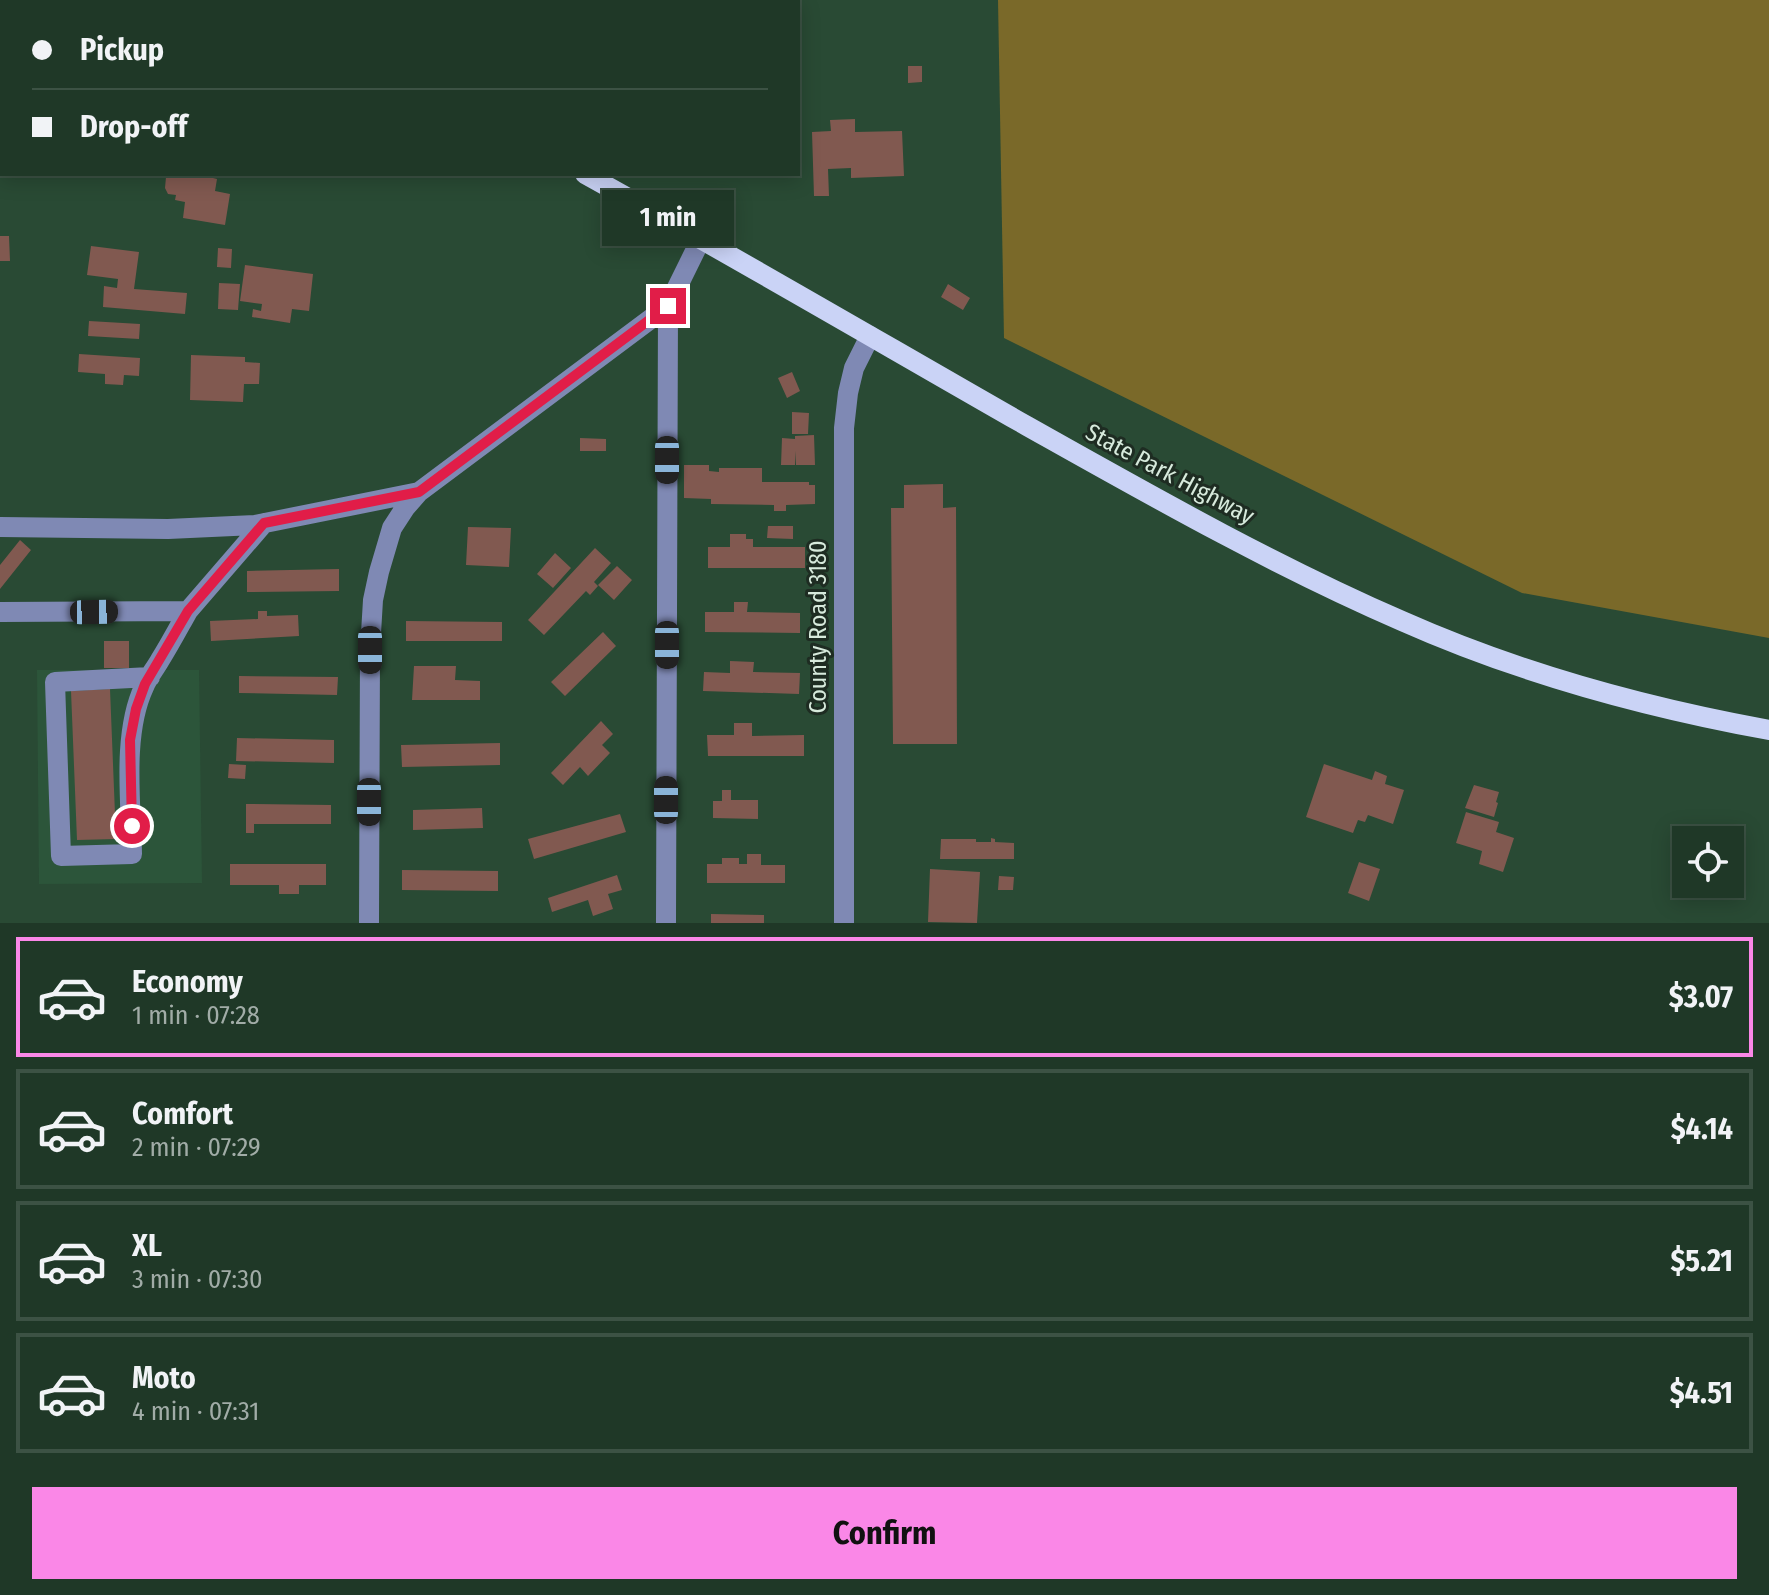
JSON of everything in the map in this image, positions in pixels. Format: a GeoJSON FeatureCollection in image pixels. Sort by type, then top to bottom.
{"type":"FeatureCollection","features":[{"type":"Feature","properties":{"kind":"main road","name":"State Park Highway"},"geometry":{"type":"LineString","coordinates":[[589,176],[1146,493],[1332,589],[1403,622],[1510,663],[1605,693],[1769,730]]}},
{"type":"Feature","properties":{"kind":"street"},"geometry":{"type":"LineString","coordinates":[[666,923],[668,306],[701,239]]}},
{"type":"Feature","properties":{"kind":"street"},"geometry":{"type":"LineString","coordinates":[[369,923],[372,612],[379,572],[392,528],[419,492],[668,306]]}},
{"type":"Feature","properties":{"kind":"street","name":"County Road 3180"},"geometry":{"type":"LineString","coordinates":[[844,923],[844,428],[854,368],[870,336]]}},
{"type":"Feature","properties":{"kind":"street"},"geometry":{"type":"LineString","coordinates":[[0,527],[218,528],[264,523],[419,492]]}},
{"type":"Feature","properties":{"kind":"street"},"geometry":{"type":"LineString","coordinates":[[150,677],[55,682],[61,856],[132,854],[130,740],[145,684],[150,677],[188,611],[264,523]]}},
{"type":"Feature","properties":{"kind":"street"},"geometry":{"type":"LineString","coordinates":[[0,612],[188,611]]}},
{"type":"Feature","properties":{"kind":"shaded area"},"geometry":{"type":"Polygon","coordinates":[[[998,0],[1769,0],[1769,638],[1522,593],[1004,338],[998,0]]]}},
{"type":"Feature","properties":{"kind":"shaded area"},"geometry":{"type":"Polygon","coordinates":[[[37,670],[199,670],[202,883],[39,884],[37,670]]]}},
{"type":"Feature","properties":{"kind":"building"},"geometry":{"type":"Polygon","coordinates":[[[908,66],[922,66],[922,82],[908,83],[908,66]]]}},
{"type":"Feature","properties":{"kind":"building"},"geometry":{"type":"Polygon","coordinates":[[[855,119],[855,132],[902,131],[904,176],[851,178],[851,168],[828,169],[829,196],[814,196],[812,132],[831,131],[830,120],[855,119]]]}},
{"type":"Feature","properties":{"kind":"building"},"geometry":{"type":"Polygon","coordinates":[[[214,176],[217,179],[215,191],[230,194],[225,225],[183,218],[185,202],[175,200],[176,195],[168,194],[166,177],[214,176]]]}},
{"type":"Feature","properties":{"kind":"building"},"geometry":{"type":"Polygon","coordinates":[[[0,236],[9,236],[10,261],[0,261],[0,236]]]}},
{"type":"Feature","properties":{"kind":"building"},"geometry":{"type":"Polygon","coordinates":[[[91,246],[139,252],[134,289],[187,293],[185,314],[103,307],[104,286],[117,288],[118,279],[87,275],[91,246]]]}},
{"type":"Feature","properties":{"kind":"building"},"geometry":{"type":"Polygon","coordinates":[[[218,248],[232,249],[231,268],[217,267],[218,248]]]}},
{"type":"Feature","properties":{"kind":"building"},"geometry":{"type":"Polygon","coordinates":[[[245,265],[313,274],[309,311],[292,309],[290,323],[252,317],[253,309],[261,311],[262,304],[240,301],[245,265]]]}},
{"type":"Feature","properties":{"kind":"building"},"geometry":{"type":"Polygon","coordinates":[[[219,283],[240,284],[238,310],[218,309],[219,283]]]}},
{"type":"Feature","properties":{"kind":"building"},"geometry":{"type":"Polygon","coordinates":[[[948,284],[970,298],[963,310],[941,297],[948,284]]]}},
{"type":"Feature","properties":{"kind":"building"},"geometry":{"type":"Polygon","coordinates":[[[89,321],[140,324],[139,339],[88,336],[89,321]]]}},
{"type":"Feature","properties":{"kind":"building"},"geometry":{"type":"Polygon","coordinates":[[[79,354],[140,358],[139,376],[124,375],[123,385],[105,384],[105,374],[78,372],[79,354]]]}},
{"type":"Feature","properties":{"kind":"building"},"geometry":{"type":"Polygon","coordinates":[[[191,355],[245,357],[245,362],[260,363],[259,384],[244,384],[243,402],[190,400],[191,355]]]}},
{"type":"Feature","properties":{"kind":"building"},"geometry":{"type":"Polygon","coordinates":[[[792,372],[800,391],[787,398],[778,378],[792,372]]]}},
{"type":"Feature","properties":{"kind":"building"},"geometry":{"type":"Polygon","coordinates":[[[792,412],[809,413],[808,434],[792,434],[792,412]]]}},
{"type":"Feature","properties":{"kind":"building"},"geometry":{"type":"Polygon","coordinates":[[[814,435],[815,465],[796,465],[796,451],[795,465],[781,465],[782,438],[814,435]]]}},
{"type":"Feature","properties":{"kind":"building"},"geometry":{"type":"Polygon","coordinates":[[[580,438],[606,439],[606,451],[580,451],[580,438]]]}},
{"type":"Feature","properties":{"kind":"building"},"geometry":{"type":"Polygon","coordinates":[[[684,465],[709,465],[709,471],[719,472],[719,468],[762,468],[762,482],[809,482],[809,485],[815,485],[815,504],[786,505],[786,511],[774,511],[774,505],[711,504],[711,499],[684,498],[684,465]]]}},
{"type":"Feature","properties":{"kind":"building"},"geometry":{"type":"Polygon","coordinates":[[[943,484],[943,508],[956,507],[957,744],[893,744],[891,508],[904,508],[904,485],[943,484]]]}},
{"type":"Feature","properties":{"kind":"building"},"geometry":{"type":"Polygon","coordinates":[[[768,526],[793,526],[793,539],[767,538],[768,526]]]}},
{"type":"Feature","properties":{"kind":"building"},"geometry":{"type":"Polygon","coordinates":[[[468,527],[511,528],[509,567],[466,565],[468,527]]]}},
{"type":"Feature","properties":{"kind":"building"},"geometry":{"type":"Polygon","coordinates":[[[730,534],[746,534],[746,539],[753,539],[753,547],[805,547],[805,568],[708,568],[708,547],[730,547],[730,534]]]}},
{"type":"Feature","properties":{"kind":"building"},"geometry":{"type":"Polygon","coordinates":[[[20,540],[31,550],[0,589],[0,565],[20,540]]]}},
{"type":"Feature","properties":{"kind":"building"},"geometry":{"type":"Polygon","coordinates":[[[595,548],[611,563],[594,582],[598,586],[590,595],[586,591],[544,635],[528,620],[595,548]]]}},
{"type":"Feature","properties":{"kind":"building"},"geometry":{"type":"Polygon","coordinates":[[[555,553],[571,568],[553,588],[537,574],[555,553]]]}},
{"type":"Feature","properties":{"kind":"building"},"geometry":{"type":"Polygon","coordinates":[[[617,566],[632,580],[614,600],[598,585],[617,566]]]}},
{"type":"Feature","properties":{"kind":"building"},"geometry":{"type":"Polygon","coordinates":[[[339,569],[339,591],[247,592],[247,571],[339,569]]]}},
{"type":"Feature","properties":{"kind":"building"},"geometry":{"type":"Polygon","coordinates":[[[734,602],[748,602],[747,612],[800,613],[800,633],[705,632],[705,612],[734,612],[734,602]]]}},
{"type":"Feature","properties":{"kind":"building"},"geometry":{"type":"Polygon","coordinates":[[[258,611],[267,611],[267,616],[298,615],[299,636],[211,641],[210,621],[258,619],[258,611]]]}},
{"type":"Feature","properties":{"kind":"building"},"geometry":{"type":"Polygon","coordinates":[[[406,621],[502,622],[502,641],[406,641],[406,621]]]}},
{"type":"Feature","properties":{"kind":"building"},"geometry":{"type":"Polygon","coordinates":[[[603,632],[616,646],[565,696],[551,682],[603,632]]]}},
{"type":"Feature","properties":{"kind":"building"},"geometry":{"type":"Polygon","coordinates":[[[104,641],[129,641],[129,668],[104,668],[104,641]]]}},
{"type":"Feature","properties":{"kind":"building"},"geometry":{"type":"Polygon","coordinates":[[[730,661],[754,662],[753,672],[800,673],[799,694],[703,691],[704,672],[730,673],[730,661]]]}},
{"type":"Feature","properties":{"kind":"building"},"geometry":{"type":"Polygon","coordinates":[[[414,666],[456,666],[455,680],[480,681],[480,700],[412,700],[414,666]]]}},
{"type":"Feature","properties":{"kind":"building"},"geometry":{"type":"Polygon","coordinates":[[[239,676],[338,677],[337,695],[239,693],[239,676]]]}},
{"type":"Feature","properties":{"kind":"building"},"geometry":{"type":"Polygon","coordinates":[[[110,689],[116,839],[77,840],[71,691],[110,689]]]}},
{"type":"Feature","properties":{"kind":"building"},"geometry":{"type":"Polygon","coordinates":[[[601,721],[613,734],[602,745],[610,753],[588,776],[580,767],[563,785],[551,773],[601,721]]]}},
{"type":"Feature","properties":{"kind":"building"},"geometry":{"type":"Polygon","coordinates":[[[734,723],[752,723],[752,736],[804,735],[804,756],[708,756],[707,735],[734,735],[734,723]]]}},
{"type":"Feature","properties":{"kind":"building"},"geometry":{"type":"Polygon","coordinates":[[[237,738],[334,740],[334,763],[236,761],[237,738]]]}},
{"type":"Feature","properties":{"kind":"building"},"geometry":{"type":"Polygon","coordinates":[[[500,743],[500,765],[402,767],[401,745],[500,743]]]}},
{"type":"Feature","properties":{"kind":"building"},"geometry":{"type":"Polygon","coordinates":[[[229,764],[246,765],[245,779],[228,778],[229,764]]]}},
{"type":"Feature","properties":{"kind":"building"},"geometry":{"type":"Polygon","coordinates":[[[1324,764],[1372,780],[1375,771],[1387,776],[1385,784],[1404,790],[1393,824],[1368,815],[1365,822],[1358,820],[1353,833],[1306,817],[1324,764]]]}},
{"type":"Feature","properties":{"kind":"building"},"geometry":{"type":"Polygon","coordinates":[[[1474,785],[1499,792],[1494,817],[1465,808],[1474,785]]]}},
{"type":"Feature","properties":{"kind":"building"},"geometry":{"type":"Polygon","coordinates":[[[722,790],[731,790],[731,800],[758,800],[758,819],[713,818],[713,801],[722,801],[722,790]]]}},
{"type":"Feature","properties":{"kind":"building"},"geometry":{"type":"Polygon","coordinates":[[[246,804],[331,805],[331,824],[254,824],[254,833],[246,833],[246,804]]]}},
{"type":"Feature","properties":{"kind":"building"},"geometry":{"type":"Polygon","coordinates":[[[482,808],[483,828],[413,830],[413,810],[482,808]]]}},
{"type":"Feature","properties":{"kind":"building"},"geometry":{"type":"Polygon","coordinates":[[[1466,812],[1499,822],[1496,832],[1514,838],[1503,872],[1479,864],[1482,851],[1456,843],[1466,812]]]}},
{"type":"Feature","properties":{"kind":"building"},"geometry":{"type":"Polygon","coordinates":[[[620,814],[626,832],[534,859],[528,839],[620,814]]]}},
{"type":"Feature","properties":{"kind":"building"},"geometry":{"type":"Polygon","coordinates":[[[991,838],[995,842],[1014,843],[1014,859],[940,859],[941,839],[991,842],[991,838]]]}},
{"type":"Feature","properties":{"kind":"building"},"geometry":{"type":"Polygon","coordinates":[[[747,854],[761,854],[761,865],[785,865],[785,883],[707,883],[707,864],[722,864],[722,858],[739,858],[739,864],[747,864],[747,854]]]}},
{"type":"Feature","properties":{"kind":"building"},"geometry":{"type":"Polygon","coordinates":[[[1359,862],[1380,869],[1369,901],[1348,893],[1359,862]]]}},
{"type":"Feature","properties":{"kind":"building"},"geometry":{"type":"Polygon","coordinates":[[[230,864],[326,864],[326,885],[299,885],[299,894],[279,894],[279,885],[230,885],[230,864]]]}},
{"type":"Feature","properties":{"kind":"building"},"geometry":{"type":"Polygon","coordinates":[[[930,869],[980,872],[977,923],[928,922],[930,869]]]}},
{"type":"Feature","properties":{"kind":"building"},"geometry":{"type":"Polygon","coordinates":[[[402,870],[498,871],[498,891],[402,890],[402,870]]]}},
{"type":"Feature","properties":{"kind":"building"},"geometry":{"type":"Polygon","coordinates":[[[617,875],[622,890],[608,894],[613,909],[593,916],[588,900],[552,912],[548,898],[617,875]]]}},
{"type":"Feature","properties":{"kind":"building"},"geometry":{"type":"Polygon","coordinates":[[[999,876],[1014,877],[1013,890],[998,890],[999,876]]]}},
{"type":"Feature","properties":{"kind":"building"},"geometry":{"type":"Polygon","coordinates":[[[711,914],[764,915],[764,923],[711,923],[711,914]]]}},
{"type":"Feature","properties":{"kind":"route"},"geometry":{"type":"LineString","coordinates":[[132,826],[130,740],[145,684],[188,611],[264,523],[419,492],[668,306]]}}]}
